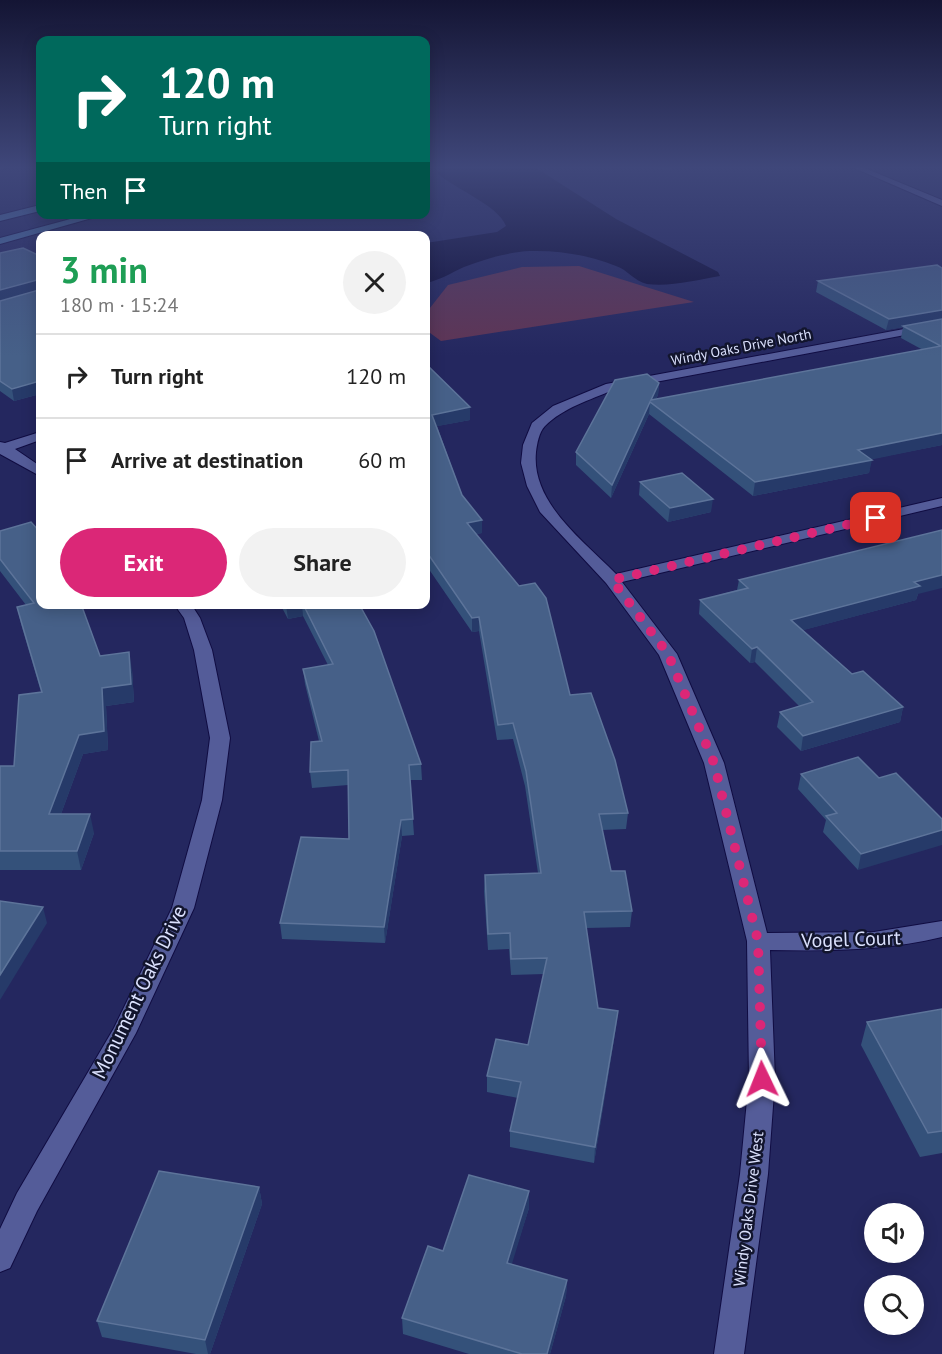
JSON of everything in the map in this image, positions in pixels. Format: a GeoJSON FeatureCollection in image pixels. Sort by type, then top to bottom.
{"type":"FeatureCollection","features":[{"type":"Feature","properties":{"kind":"main road"},"geometry":{"type":"LineString","coordinates":[[0,241],[36,231]]}},
{"type":"Feature","properties":{"kind":"street","name":"Windy Oaks Drive North"},"geometry":{"type":"LineString","coordinates":[[551,415],[566,405],[610,387],[942,325]]}},
{"type":"Feature","properties":{"kind":"street","name":"Windy Oaks Drive West"},"geometry":{"type":"LineString","coordinates":[[551,415],[537,426],[530,445],[528,463],[534,486],[545,508],[612,580],[668,654],[714,763],[758,941],[762,1079],[754,1174],[729,1354]]}},
{"type":"Feature","properties":{"kind":"street"},"geometry":{"type":"LineString","coordinates":[[2,448],[36,437]]}},
{"type":"Feature","properties":{"kind":"street"},"geometry":{"type":"LineString","coordinates":[[2,448],[36,469]]}},
{"type":"Feature","properties":{"kind":"street"},"geometry":{"type":"LineString","coordinates":[[612,580],[942,502]]}},
{"type":"Feature","properties":{"kind":"street","name":"Monument Oaks Drive"},"geometry":{"type":"LineString","coordinates":[[0,1259],[27,1203],[124,1033],[183,908],[212,800],[220,738],[203,650],[192,618],[186,609]]}},
{"type":"Feature","properties":{"kind":"street","name":"Vogel Court"},"geometry":{"type":"LineString","coordinates":[[758,941],[846,942],[914,937],[942,928]]}},
{"type":"Feature","properties":{"kind":"shaded area"},"geometry":{"type":"Polygon","coordinates":[[[638,230],[718,272],[720,276],[674,284],[647,284],[620,268],[596,259],[563,252],[530,251],[488,259],[430,282],[430,242],[497,232],[638,230]]]}},
{"type":"Feature","properties":{"kind":"shaded area"},"geometry":{"type":"Polygon","coordinates":[[[579,266],[694,302],[441,341],[430,333],[430,308],[448,285],[522,267],[579,266]]]}},
{"type":"Feature","properties":{"kind":"building"},"geometry":{"type":"Polygon","coordinates":[[[23,248],[36,254],[36,280],[0,290],[0,253],[23,248]]]}},
{"type":"Feature","properties":{"kind":"building"},"geometry":{"type":"Polygon","coordinates":[[[937,265],[942,268],[942,310],[889,319],[818,281],[937,265]]]}},
{"type":"Feature","properties":{"kind":"building"},"geometry":{"type":"Polygon","coordinates":[[[36,291],[36,382],[12,389],[0,381],[0,301],[36,291]]]}},
{"type":"Feature","properties":{"kind":"building"},"geometry":{"type":"Polygon","coordinates":[[[942,319],[942,433],[858,450],[872,460],[755,482],[650,402],[612,485],[576,452],[615,380],[647,374],[659,383],[651,400],[941,346],[903,326],[942,319]]]}},
{"type":"Feature","properties":{"kind":"building"},"geometry":{"type":"Polygon","coordinates":[[[430,368],[470,407],[432,415],[462,495],[482,520],[467,523],[519,586],[535,583],[546,598],[570,695],[591,693],[615,760],[628,813],[599,814],[611,871],[625,871],[632,911],[584,912],[598,1008],[618,1011],[595,1147],[510,1131],[521,1082],[487,1076],[496,1039],[528,1045],[547,958],[511,959],[510,933],[488,934],[485,875],[541,873],[526,771],[513,723],[498,725],[479,617],[472,618],[430,557],[430,368]]]}},
{"type":"Feature","properties":{"kind":"building"},"geometry":{"type":"Polygon","coordinates":[[[682,473],[713,499],[670,508],[640,482],[682,473]]]}},
{"type":"Feature","properties":{"kind":"building"},"geometry":{"type":"Polygon","coordinates":[[[31,522],[36,528],[36,609],[83,609],[100,656],[129,652],[131,684],[102,688],[104,731],[79,735],[49,814],[90,814],[77,851],[0,851],[0,766],[14,766],[19,695],[42,692],[17,607],[34,603],[0,559],[0,531],[31,522]]]}},
{"type":"Feature","properties":{"kind":"building"},"geometry":{"type":"Polygon","coordinates":[[[942,530],[942,575],[914,582],[920,586],[791,620],[852,674],[863,671],[903,707],[803,736],[780,712],[813,702],[757,647],[752,649],[700,600],[748,588],[739,580],[942,530]]]}},
{"type":"Feature","properties":{"kind":"building"},"geometry":{"type":"Polygon","coordinates":[[[306,609],[362,609],[374,631],[421,764],[409,765],[413,819],[401,820],[384,927],[280,923],[301,837],[349,839],[348,770],[310,772],[311,742],[322,741],[303,669],[333,664],[306,609]]]}},
{"type":"Feature","properties":{"kind":"building"},"geometry":{"type":"Polygon","coordinates":[[[858,757],[879,778],[896,773],[942,819],[942,830],[861,854],[826,816],[837,813],[801,774],[858,757]]]}},
{"type":"Feature","properties":{"kind":"building"},"geometry":{"type":"Polygon","coordinates":[[[0,901],[43,907],[0,975],[0,901]]]}},
{"type":"Feature","properties":{"kind":"building"},"geometry":{"type":"Polygon","coordinates":[[[942,1009],[942,1131],[928,1133],[867,1022],[942,1009]]]}},
{"type":"Feature","properties":{"kind":"building"},"geometry":{"type":"Polygon","coordinates":[[[159,1171],[259,1187],[205,1340],[97,1321],[159,1171]]]}},
{"type":"Feature","properties":{"kind":"building"},"geometry":{"type":"Polygon","coordinates":[[[469,1175],[529,1191],[507,1263],[567,1280],[547,1354],[522,1354],[402,1318],[428,1246],[443,1251],[469,1175]]]}},
{"type":"Feature","properties":{"kind":"route"},"geometry":{"type":"LineString","coordinates":[[762,1079],[758,941],[734,835],[714,763],[668,654],[612,580],[876,518]]}}]}
